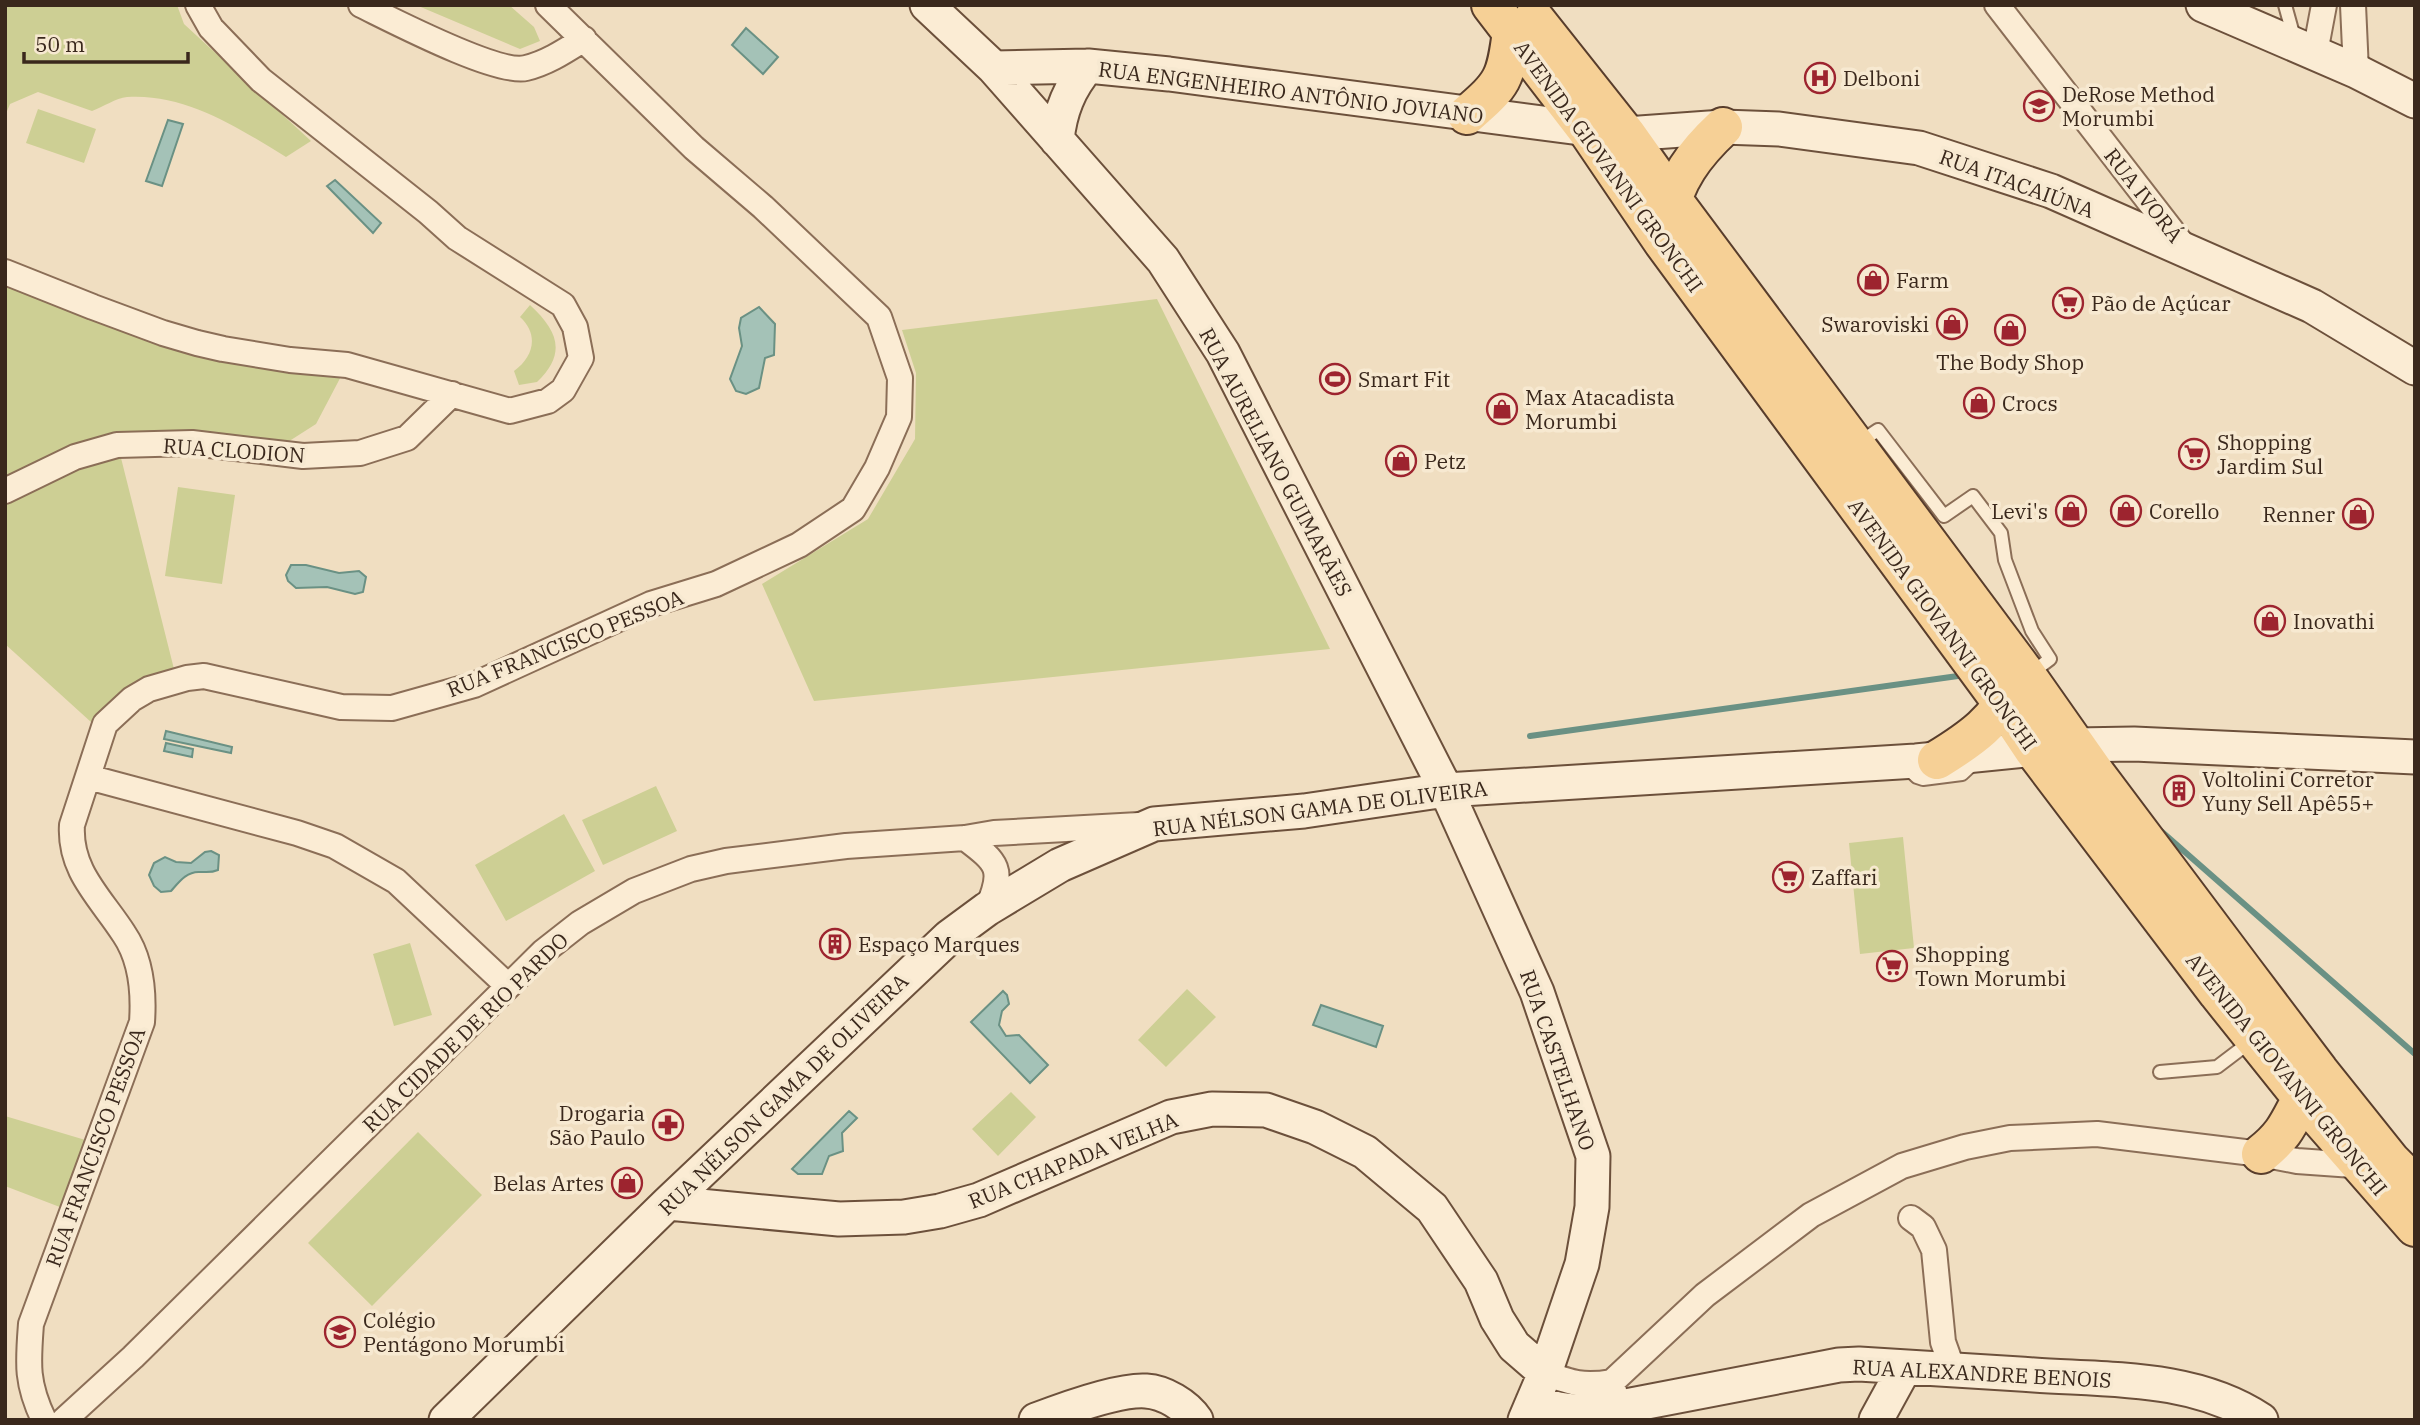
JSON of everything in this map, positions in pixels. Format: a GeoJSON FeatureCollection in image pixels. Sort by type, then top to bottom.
{"type":"FeatureCollection","features":[{"type":"Feature","properties":{"kind":"main road"},"geometry":{"type":"LineString","coordinates":[[1467,115],[1493,92],[1508,69],[1509,14]]}},
{"type":"Feature","properties":{"kind":"main road","name":"AVENIDA GIOVANNI GRONCHI"},"geometry":{"type":"LineString","coordinates":[[1509,14],[1663,242],[2017,683],[2076,745],[2319,1072],[2389,1171],[2415,1227]]}},
{"type":"Feature","properties":{"kind":"main road","name":"AVENIDA GIOVANNI GRONCHI"},"geometry":{"type":"LineString","coordinates":[[1509,14],[1626,134],[1855,446],[2017,683],[2033,749],[2218,993],[2302,1098],[2389,1171]]}},
{"type":"Feature","properties":{"kind":"main road"},"geometry":{"type":"LineString","coordinates":[[1663,242],[1672,199],[1681,176],[1700,148],[1723,127]]}},
{"type":"Feature","properties":{"kind":"main road"},"geometry":{"type":"LineString","coordinates":[[1919,761],[1974,737],[2017,683]]}},
{"type":"Feature","properties":{"kind":"main road"},"geometry":{"type":"LineString","coordinates":[[2261,1154],[2278,1141],[2302,1098]]}},
{"type":"Feature","properties":{"kind":"street"},"geometry":{"type":"LineString","coordinates":[[5,272],[163,333],[223,349],[290,360],[347,365],[510,411],[548,401],[563,390],[581,358],[575,327],[561,303],[457,238],[261,80],[211,28],[198,5]]}},
{"type":"Feature","properties":{"kind":"street"},"geometry":{"type":"LineString","coordinates":[[360,5],[486,62],[523,69],[553,58],[584,40]]}},
{"type":"Feature","properties":{"kind":"street","name":"RUA FRANCISCO PESSOA"},"geometry":{"type":"LineString","coordinates":[[44,1420],[34,1400],[28,1369],[31,1324],[142,1023],[142,985],[138,966],[125,935],[86,882],[75,858],[71,840],[72,825],[105,724],[132,699],[149,689],[204,676],[341,707],[392,708],[474,685],[651,604],[716,584],[799,545],[853,509],[877,468],[899,417],[900,378],[880,317],[763,207],[694,148],[548,5]]}},
{"type":"Feature","properties":{"kind":"street","name":"RUA AURELIANO GUIMARÃES"},"geometry":{"type":"LineString","coordinates":[[927,5],[994,68],[1163,260],[1223,353],[1446,790]]}},
{"type":"Feature","properties":{"kind":"street","name":"RUA IVORÁ"},"geometry":{"type":"LineString","coordinates":[[1997,5],[2189,253]]}},
{"type":"Feature","properties":{"kind":"street"},"geometry":{"type":"LineString","coordinates":[[2203,5],[2356,71],[2415,101]]}},
{"type":"Feature","properties":{"kind":"street"},"geometry":{"type":"LineString","coordinates":[[2305,49],[2324,5]]}},
{"type":"Feature","properties":{"kind":"street"},"geometry":{"type":"LineString","coordinates":[[2353,5],[2356,71]]}},
{"type":"Feature","properties":{"kind":"street"},"geometry":{"type":"LineString","coordinates":[[1057,140],[1066,99],[1088,66]]}},
{"type":"Feature","properties":{"kind":"street","name":"RUA ENGENHEIRO ANTÔNIO JOVIANO"},"geometry":{"type":"LineString","coordinates":[[994,68],[1088,66],[1626,134]]}},
{"type":"Feature","properties":{"kind":"street","name":"RUA ITACAIÚNA"},"geometry":{"type":"LineString","coordinates":[[1626,134],[1723,127],[1779,130],[1919,148],[2051,191],[2312,306],[2415,368]]}},
{"type":"Feature","properties":{"kind":"street","name":"RUA CLODION"},"geometry":{"type":"LineString","coordinates":[[5,491],[75,457],[117,445],[192,443],[303,456],[360,453],[407,438],[452,394]]}},
{"type":"Feature","properties":{"kind":"street","name":"RUA NÉLSON GAMA DE OLIVEIRA"},"geometry":{"type":"LineString","coordinates":[[446,1420],[668,1203],[949,937],[987,909],[1059,865],[1154,824],[1304,811],[1446,790],[1919,761],[2076,745],[2134,744],[2415,757]]}},
{"type":"Feature","properties":{"kind":"street"},"geometry":{"type":"LineString","coordinates":[[88,778],[297,833],[363,859],[396,881],[508,986]]}},
{"type":"Feature","properties":{"kind":"street","name":"RUA CASTELHANO"},"geometry":{"type":"LineString","coordinates":[[1446,790],[1537,992],[1593,1156],[1592,1207],[1582,1264],[1534,1398]]}},
{"type":"Feature","properties":{"kind":"street","name":"RUA CIDADE DE RIO PARDO"},"geometry":{"type":"LineString","coordinates":[[64,1420],[133,1357],[543,952],[580,923],[634,891],[691,869],[726,860],[994,833],[1154,824]]}},
{"type":"Feature","properties":{"kind":"street"},"geometry":{"type":"LineString","coordinates":[[965,838],[990,856],[998,875],[995,892],[987,909]]}},
{"type":"Feature","properties":{"kind":"street","name":"RUA CHAPADA VELHA"},"geometry":{"type":"LineString","coordinates":[[668,1203],[839,1219],[904,1217],[940,1211],[979,1200],[1171,1116],[1212,1109],[1266,1110],[1315,1128],[1365,1152],[1432,1208],[1481,1281],[1497,1319],[1514,1346],[1534,1398]]}},
{"type":"Feature","properties":{"kind":"street"},"geometry":{"type":"LineString","coordinates":[[1615,1395],[1705,1295],[1811,1215],[1902,1166],[1965,1147],[2010,1139],[2096,1134],[2389,1171]]}},
{"type":"Feature","properties":{"kind":"street"},"geometry":{"type":"LineString","coordinates":[[1910,1218],[1923,1227],[1934,1250],[1943,1342],[1953,1370]]}},
{"type":"Feature","properties":{"kind":"street","name":"RUA ALEXANDRE BENOIS"},"geometry":{"type":"LineString","coordinates":[[1534,1398],[1553,1410],[1581,1412],[1615,1395],[1839,1365],[2177,1386],[2221,1398],[2261,1420]]}},
{"type":"Feature","properties":{"kind":"street"},"geometry":{"type":"LineString","coordinates":[[1876,1420],[1905,1367]]}},
{"type":"Feature","properties":{"kind":"street"},"geometry":{"type":"LineString","coordinates":[[1036,1420],[1104,1397],[1145,1390],[1166,1396],[1192,1414],[1196,1420]]}},
{"type":"Feature","properties":{"kind":"lane"},"geometry":{"type":"LineString","coordinates":[[2285,5],[2305,49]]}},
{"type":"Feature","properties":{"kind":"lane"},"geometry":{"type":"LineString","coordinates":[[1855,446],[1878,430],[1944,516],[1973,496],[2001,533],[2004,560],[2032,631],[2050,659],[2017,683]]}},
{"type":"Feature","properties":{"kind":"lane"},"geometry":{"type":"LineString","coordinates":[[2160,1072],[2217,1068],[2246,1045]]}},
{"type":"Feature","properties":{"kind":"green space"},"geometry":{"type":"Polygon","coordinates":[[[5,5],[177,5],[184,24],[311,141],[286,157],[211,115],[149,97],[127,97],[92,111],[38,92],[10,104],[5,116],[5,5]]]}},
{"type":"Feature","properties":{"kind":"green space"},"geometry":{"type":"Polygon","coordinates":[[[416,5],[509,5],[534,27],[540,41],[520,49],[416,5]]]}},
{"type":"Feature","properties":{"kind":"green space"},"geometry":{"type":"Polygon","coordinates":[[[38,109],[96,129],[84,163],[26,143],[38,109]]]}},
{"type":"Feature","properties":{"kind":"green space"},"geometry":{"type":"Polygon","coordinates":[[[5,272],[149,328],[347,365],[316,424],[269,454],[118,446],[175,673],[102,732],[5,644],[5,272]]]}},
{"type":"Feature","properties":{"kind":"green space"},"geometry":{"type":"Polygon","coordinates":[[[1157,299],[1330,649],[814,701],[762,584],[868,519],[915,439],[916,373],[902,330],[1157,299]]]}},
{"type":"Feature","properties":{"kind":"green space"},"geometry":{"type":"Polygon","coordinates":[[[530,305],[552,333],[555,352],[537,382],[519,385],[514,371],[526,359],[532,345],[530,331],[520,317],[530,305]]]}},
{"type":"Feature","properties":{"kind":"green space"},"geometry":{"type":"Polygon","coordinates":[[[178,487],[235,495],[222,584],[165,576],[178,487]]]}},
{"type":"Feature","properties":{"kind":"green space"},"geometry":{"type":"Polygon","coordinates":[[[656,786],[677,831],[603,865],[582,820],[656,786]]]}},
{"type":"Feature","properties":{"kind":"green space"},"geometry":{"type":"Polygon","coordinates":[[[564,814],[595,871],[506,921],[475,865],[564,814]]]}},
{"type":"Feature","properties":{"kind":"green space"},"geometry":{"type":"Polygon","coordinates":[[[1903,837],[1914,948],[1860,954],[1849,843],[1903,837]]]}},
{"type":"Feature","properties":{"kind":"green space"},"geometry":{"type":"Polygon","coordinates":[[[410,943],[432,1015],[394,1026],[373,954],[410,943]]]}},
{"type":"Feature","properties":{"kind":"green space"},"geometry":{"type":"Polygon","coordinates":[[[1187,989],[1216,1017],[1166,1067],[1138,1040],[1187,989]]]}},
{"type":"Feature","properties":{"kind":"green space"},"geometry":{"type":"Polygon","coordinates":[[[1011,1092],[1036,1117],[998,1156],[972,1129],[1011,1092]]]}},
{"type":"Feature","properties":{"kind":"green space"},"geometry":{"type":"Polygon","coordinates":[[[5,1116],[92,1142],[65,1209],[5,1186],[5,1116]]]}},
{"type":"Feature","properties":{"kind":"green space"},"geometry":{"type":"Polygon","coordinates":[[[418,1132],[482,1195],[372,1306],[308,1243],[418,1132]]]}},
{"type":"Feature","properties":{"kind":"water"},"geometry":{"type":"Polygon","coordinates":[[[746,28],[778,57],[763,74],[732,45],[746,28]]]}},
{"type":"Feature","properties":{"kind":"water"},"geometry":{"type":"Polygon","coordinates":[[[168,120],[183,124],[162,186],[146,181],[168,120]]]}},
{"type":"Feature","properties":{"kind":"water"},"geometry":{"type":"Polygon","coordinates":[[[335,180],[381,223],[373,233],[327,186],[335,180]]]}},
{"type":"Feature","properties":{"kind":"water"},"geometry":{"type":"Polygon","coordinates":[[[759,307],[775,324],[774,355],[765,358],[759,388],[746,394],[736,391],[730,379],[742,346],[739,328],[741,318],[759,307]]]}},
{"type":"Feature","properties":{"kind":"water"},"geometry":{"type":"Polygon","coordinates":[[[291,565],[306,565],[339,573],[359,571],[366,577],[363,592],[355,594],[327,587],[296,588],[286,575],[291,565]]]}},
{"type":"Feature","properties":{"kind":"water"},"geometry":{"type":"Polygon","coordinates":[[[166,731],[232,747],[231,753],[164,739],[166,731]]]}},
{"type":"Feature","properties":{"kind":"water"},"geometry":{"type":"Polygon","coordinates":[[[166,743],[193,749],[192,757],[164,751],[166,743]]]}},
{"type":"Feature","properties":{"kind":"water"},"geometry":{"type":"Polygon","coordinates":[[[211,851],[219,855],[218,870],[191,873],[171,891],[161,892],[154,886],[149,875],[154,863],[165,857],[176,862],[191,863],[205,852],[211,851]]]}},
{"type":"Feature","properties":{"kind":"water"},"geometry":{"type":"Polygon","coordinates":[[[1003,991],[1009,1004],[1002,1011],[999,1025],[1006,1036],[1019,1035],[1048,1065],[1030,1083],[971,1022],[1003,991]]]}},
{"type":"Feature","properties":{"kind":"water"},"geometry":{"type":"Polygon","coordinates":[[[1321,1005],[1383,1026],[1376,1047],[1313,1025],[1321,1005]]]}},
{"type":"Feature","properties":{"kind":"water"},"geometry":{"type":"Polygon","coordinates":[[[849,1111],[857,1118],[842,1133],[843,1151],[829,1156],[822,1174],[798,1174],[792,1169],[849,1111]]]}},
{"type":"Feature","properties":{"kind":"waterway"},"geometry":{"type":"LineString","coordinates":[[1530,736],[1965,675]]}},
{"type":"Feature","properties":{"kind":"waterway"},"geometry":{"type":"LineString","coordinates":[[2161,831],[2415,1054]]}},
{"type":"Feature","properties":{"kind":"place","name":"Delboni"},"geometry":{"type":"Point","coordinates":[1820,78]}},
{"type":"Feature","properties":{"kind":"place","name":"DeRose Method Morumbi"},"geometry":{"type":"Point","coordinates":[2039,106]}},
{"type":"Feature","properties":{"kind":"place","name":"Farm"},"geometry":{"type":"Point","coordinates":[1873,280]}},
{"type":"Feature","properties":{"kind":"place","name":"Pão de Açúcar"},"geometry":{"type":"Point","coordinates":[2068,303]}},
{"type":"Feature","properties":{"kind":"place","name":"Swaroviski"},"geometry":{"type":"Point","coordinates":[1952,324]}},
{"type":"Feature","properties":{"kind":"place","name":"The Body Shop"},"geometry":{"type":"Point","coordinates":[2010,330]}},
{"type":"Feature","properties":{"kind":"place","name":"Smart Fit"},"geometry":{"type":"Point","coordinates":[1335,379]}},
{"type":"Feature","properties":{"kind":"place","name":"Crocs"},"geometry":{"type":"Point","coordinates":[1979,403]}},
{"type":"Feature","properties":{"kind":"place","name":"Max Atacadista Morumbi"},"geometry":{"type":"Point","coordinates":[1502,409]}},
{"type":"Feature","properties":{"kind":"place","name":"Shopping Jardim Sul"},"geometry":{"type":"Point","coordinates":[2194,454]}},
{"type":"Feature","properties":{"kind":"place","name":"Petz"},"geometry":{"type":"Point","coordinates":[1401,461]}},
{"type":"Feature","properties":{"kind":"place","name":"Levi's"},"geometry":{"type":"Point","coordinates":[2071,511]}},
{"type":"Feature","properties":{"kind":"place","name":"Corello"},"geometry":{"type":"Point","coordinates":[2126,511]}},
{"type":"Feature","properties":{"kind":"place","name":"Renner"},"geometry":{"type":"Point","coordinates":[2358,514]}},
{"type":"Feature","properties":{"kind":"place","name":"Inovathi"},"geometry":{"type":"Point","coordinates":[2270,621]}},
{"type":"Feature","properties":{"kind":"place","name":"Voltolini Corretor Yuny Sell Apê55+"},"geometry":{"type":"Point","coordinates":[2179,791]}},
{"type":"Feature","properties":{"kind":"place","name":"Zaffari"},"geometry":{"type":"Point","coordinates":[1788,877]}},
{"type":"Feature","properties":{"kind":"place","name":"Espaço Marques"},"geometry":{"type":"Point","coordinates":[835,944]}},
{"type":"Feature","properties":{"kind":"place","name":"Shopping Town Morumbi"},"geometry":{"type":"Point","coordinates":[1892,966]}},
{"type":"Feature","properties":{"kind":"place","name":"Drogaria São Paulo"},"geometry":{"type":"Point","coordinates":[668,1125]}},
{"type":"Feature","properties":{"kind":"place","name":"Belas Artes"},"geometry":{"type":"Point","coordinates":[627,1183]}},
{"type":"Feature","properties":{"kind":"place","name":"Colégio Pentágono Morumbi"},"geometry":{"type":"Point","coordinates":[340,1332]}}]}
